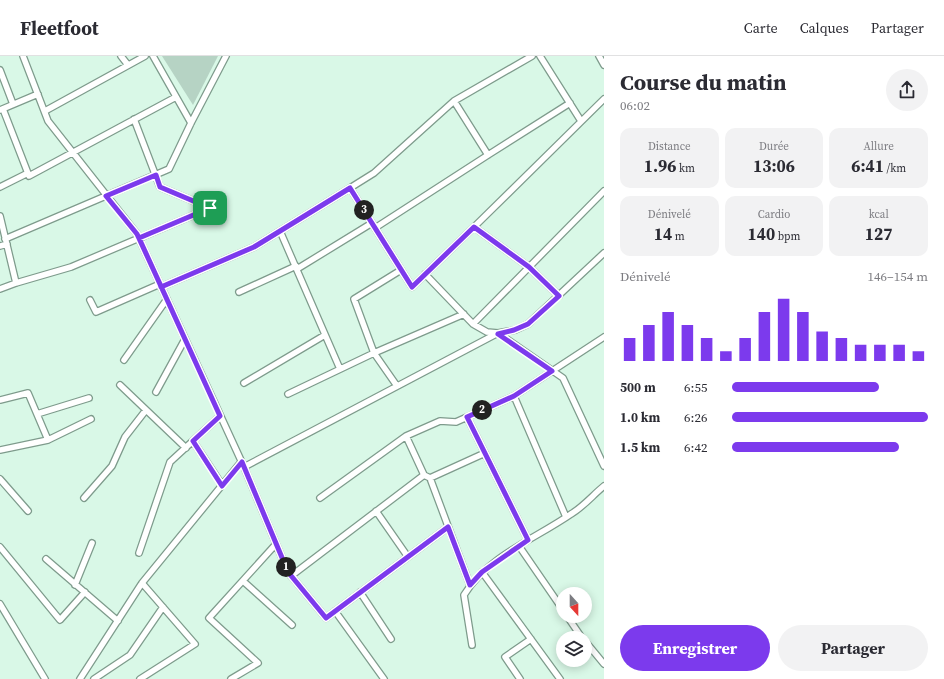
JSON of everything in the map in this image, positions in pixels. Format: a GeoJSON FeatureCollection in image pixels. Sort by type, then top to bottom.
{"type":"FeatureCollection","features":[{"type":"Feature","properties":{"kind":"street"},"geometry":{"type":"LineString","coordinates":[[23,56],[48,121],[139,238],[243,464],[288,572],[326,618],[448,527]]}},
{"type":"Feature","properties":{"kind":"street"},"geometry":{"type":"LineString","coordinates":[[121,56],[128,65]]}},
{"type":"Feature","properties":{"kind":"street"},"geometry":{"type":"LineString","coordinates":[[45,111],[145,56]]}},
{"type":"Feature","properties":{"kind":"street"},"geometry":{"type":"LineString","coordinates":[[153,56],[191,123]]}},
{"type":"Feature","properties":{"kind":"street"},"geometry":{"type":"LineString","coordinates":[[0,246],[6,241],[169,169],[226,56]]}},
{"type":"Feature","properties":{"kind":"street"},"geometry":{"type":"LineString","coordinates":[[90,300],[96,312],[254,247],[374,173],[454,101],[532,56]]}},
{"type":"Feature","properties":{"kind":"street"},"geometry":{"type":"LineString","coordinates":[[540,56],[581,122]]}},
{"type":"Feature","properties":{"kind":"street"},"geometry":{"type":"LineString","coordinates":[[599,56],[604,65]]}},
{"type":"Feature","properties":{"kind":"street"},"geometry":{"type":"LineString","coordinates":[[0,70],[13,104]]}},
{"type":"Feature","properties":{"kind":"street"},"geometry":{"type":"LineString","coordinates":[[38,94],[2,109],[30,176],[176,97]]}},
{"type":"Feature","properties":{"kind":"street"},"geometry":{"type":"LineString","coordinates":[[350,188],[412,287],[604,99]]}},
{"type":"Feature","properties":{"kind":"street"},"geometry":{"type":"LineString","coordinates":[[454,101],[488,155]]}},
{"type":"Feature","properties":{"kind":"street"},"geometry":{"type":"LineString","coordinates":[[239,292],[296,267],[374,226],[570,103]]}},
{"type":"Feature","properties":{"kind":"street"},"geometry":{"type":"LineString","coordinates":[[0,290],[16,283],[71,267],[210,208],[160,187],[134,120]]}},
{"type":"Feature","properties":{"kind":"street"},"geometry":{"type":"LineString","coordinates":[[0,187],[28,173]]}},
{"type":"Feature","properties":{"kind":"street"},"geometry":{"type":"LineString","coordinates":[[473,324],[604,191]]}},
{"type":"Feature","properties":{"kind":"street"},"geometry":{"type":"LineString","coordinates":[[0,216],[16,283]]}},
{"type":"Feature","properties":{"kind":"street"},"geometry":{"type":"LineString","coordinates":[[474,227],[529,267],[559,296]]}},
{"type":"Feature","properties":{"kind":"street"},"geometry":{"type":"LineString","coordinates":[[280,231],[340,369]]}},
{"type":"Feature","properties":{"kind":"street"},"geometry":{"type":"LineString","coordinates":[[80,679],[142,583],[222,486],[243,464],[498,334],[514,330],[528,324],[604,253]]}},
{"type":"Feature","properties":{"kind":"street"},"geometry":{"type":"LineString","coordinates":[[396,386],[374,353],[354,299],[401,270]]}},
{"type":"Feature","properties":{"kind":"street"},"geometry":{"type":"LineString","coordinates":[[425,274],[473,324],[487,332],[498,334],[563,378],[604,466]]}},
{"type":"Feature","properties":{"kind":"street"},"geometry":{"type":"LineString","coordinates":[[124,360],[167,300]]}},
{"type":"Feature","properties":{"kind":"street"},"geometry":{"type":"LineString","coordinates":[[288,394],[374,353],[464,314]]}},
{"type":"Feature","properties":{"kind":"street"},"geometry":{"type":"LineString","coordinates":[[244,383],[325,335]]}},
{"type":"Feature","properties":{"kind":"street"},"geometry":{"type":"LineString","coordinates":[[320,498],[406,436],[440,421],[456,422],[514,396],[604,337]]}},
{"type":"Feature","properties":{"kind":"street"},"geometry":{"type":"LineString","coordinates":[[156,392],[185,339]]}},
{"type":"Feature","properties":{"kind":"street"},"geometry":{"type":"LineString","coordinates":[[120,385],[186,448]]}},
{"type":"Feature","properties":{"kind":"street"},"geometry":{"type":"LineString","coordinates":[[0,400],[28,393],[48,440]]}},
{"type":"Feature","properties":{"kind":"street"},"geometry":{"type":"LineString","coordinates":[[514,396],[566,517]]}},
{"type":"Feature","properties":{"kind":"street"},"geometry":{"type":"LineString","coordinates":[[36,414],[89,398]]}},
{"type":"Feature","properties":{"kind":"street"},"geometry":{"type":"LineString","coordinates":[[84,498],[112,466],[125,437],[146,410]]}},
{"type":"Feature","properties":{"kind":"street"},"geometry":{"type":"LineString","coordinates":[[139,553],[170,462],[220,416]]}},
{"type":"Feature","properties":{"kind":"street"},"geometry":{"type":"LineString","coordinates":[[467,417],[528,540]]}},
{"type":"Feature","properties":{"kind":"street"},"geometry":{"type":"LineString","coordinates":[[0,450],[48,440],[92,419]]}},
{"type":"Feature","properties":{"kind":"street"},"geometry":{"type":"LineString","coordinates":[[406,436],[424,475],[430,478],[470,585]]}},
{"type":"Feature","properties":{"kind":"street"},"geometry":{"type":"LineString","coordinates":[[193,441],[222,486]]}},
{"type":"Feature","properties":{"kind":"street"},"geometry":{"type":"LineString","coordinates":[[430,478],[485,453]]}},
{"type":"Feature","properties":{"kind":"street"},"geometry":{"type":"LineString","coordinates":[[291,576],[424,475]]}},
{"type":"Feature","properties":{"kind":"street"},"geometry":{"type":"LineString","coordinates":[[0,479],[28,511]]}},
{"type":"Feature","properties":{"kind":"street"},"geometry":{"type":"LineString","coordinates":[[472,645],[464,595],[470,585],[482,572],[528,540],[566,517],[604,486]]}},
{"type":"Feature","properties":{"kind":"street"},"geometry":{"type":"LineString","coordinates":[[376,511],[408,557]]}},
{"type":"Feature","properties":{"kind":"street"},"geometry":{"type":"LineString","coordinates":[[75,584],[92,543]]}},
{"type":"Feature","properties":{"kind":"street"},"geometry":{"type":"LineString","coordinates":[[231,679],[258,663],[209,618],[276,544]]}},
{"type":"Feature","properties":{"kind":"street"},"geometry":{"type":"LineString","coordinates":[[519,546],[556,600]]}},
{"type":"Feature","properties":{"kind":"street"},"geometry":{"type":"LineString","coordinates":[[0,547],[60,620],[85,592]]}},
{"type":"Feature","properties":{"kind":"street"},"geometry":{"type":"LineString","coordinates":[[46,559],[118,621]]}},
{"type":"Feature","properties":{"kind":"street"},"geometry":{"type":"LineString","coordinates":[[482,572],[560,679]]}},
{"type":"Feature","properties":{"kind":"street"},"geometry":{"type":"LineString","coordinates":[[243,581],[292,625]]}},
{"type":"Feature","properties":{"kind":"street"},"geometry":{"type":"LineString","coordinates":[[140,679],[195,644],[142,583]]}},
{"type":"Feature","properties":{"kind":"street"},"geometry":{"type":"LineString","coordinates":[[360,592],[391,639]]}},
{"type":"Feature","properties":{"kind":"street"},"geometry":{"type":"LineString","coordinates":[[0,604],[45,679]]}},
{"type":"Feature","properties":{"kind":"street"},"geometry":{"type":"LineString","coordinates":[[94,679],[130,655],[164,607]]}},
{"type":"Feature","properties":{"kind":"street"},"geometry":{"type":"LineString","coordinates":[[334,611],[384,679]]}},
{"type":"Feature","properties":{"kind":"street"},"geometry":{"type":"LineString","coordinates":[[520,679],[504,657],[531,639]]}},
{"type":"Feature","properties":{"kind":"street"},"geometry":{"type":"LineString","coordinates":[[592,649],[604,664]]}},
{"type":"Feature","properties":{"kind":"green space"},"geometry":{"type":"Polygon","coordinates":[[[162,56],[218,56],[193,105],[162,56]]]}},
{"type":"Feature","properties":{"kind":"route"},"geometry":{"type":"LineString","coordinates":[[210,208],[139,238],[160,284],[185,339],[220,416],[193,441],[222,486],[242,462],[288,572],[326,618],[448,527],[470,585],[482,572],[528,540],[467,417],[514,396],[552,371],[498,334],[514,330],[528,324],[559,296],[529,267],[474,227],[412,287],[350,188],[254,247],[161,287],[137,234],[106,196],[156,175],[160,187],[210,208]]}}]}
